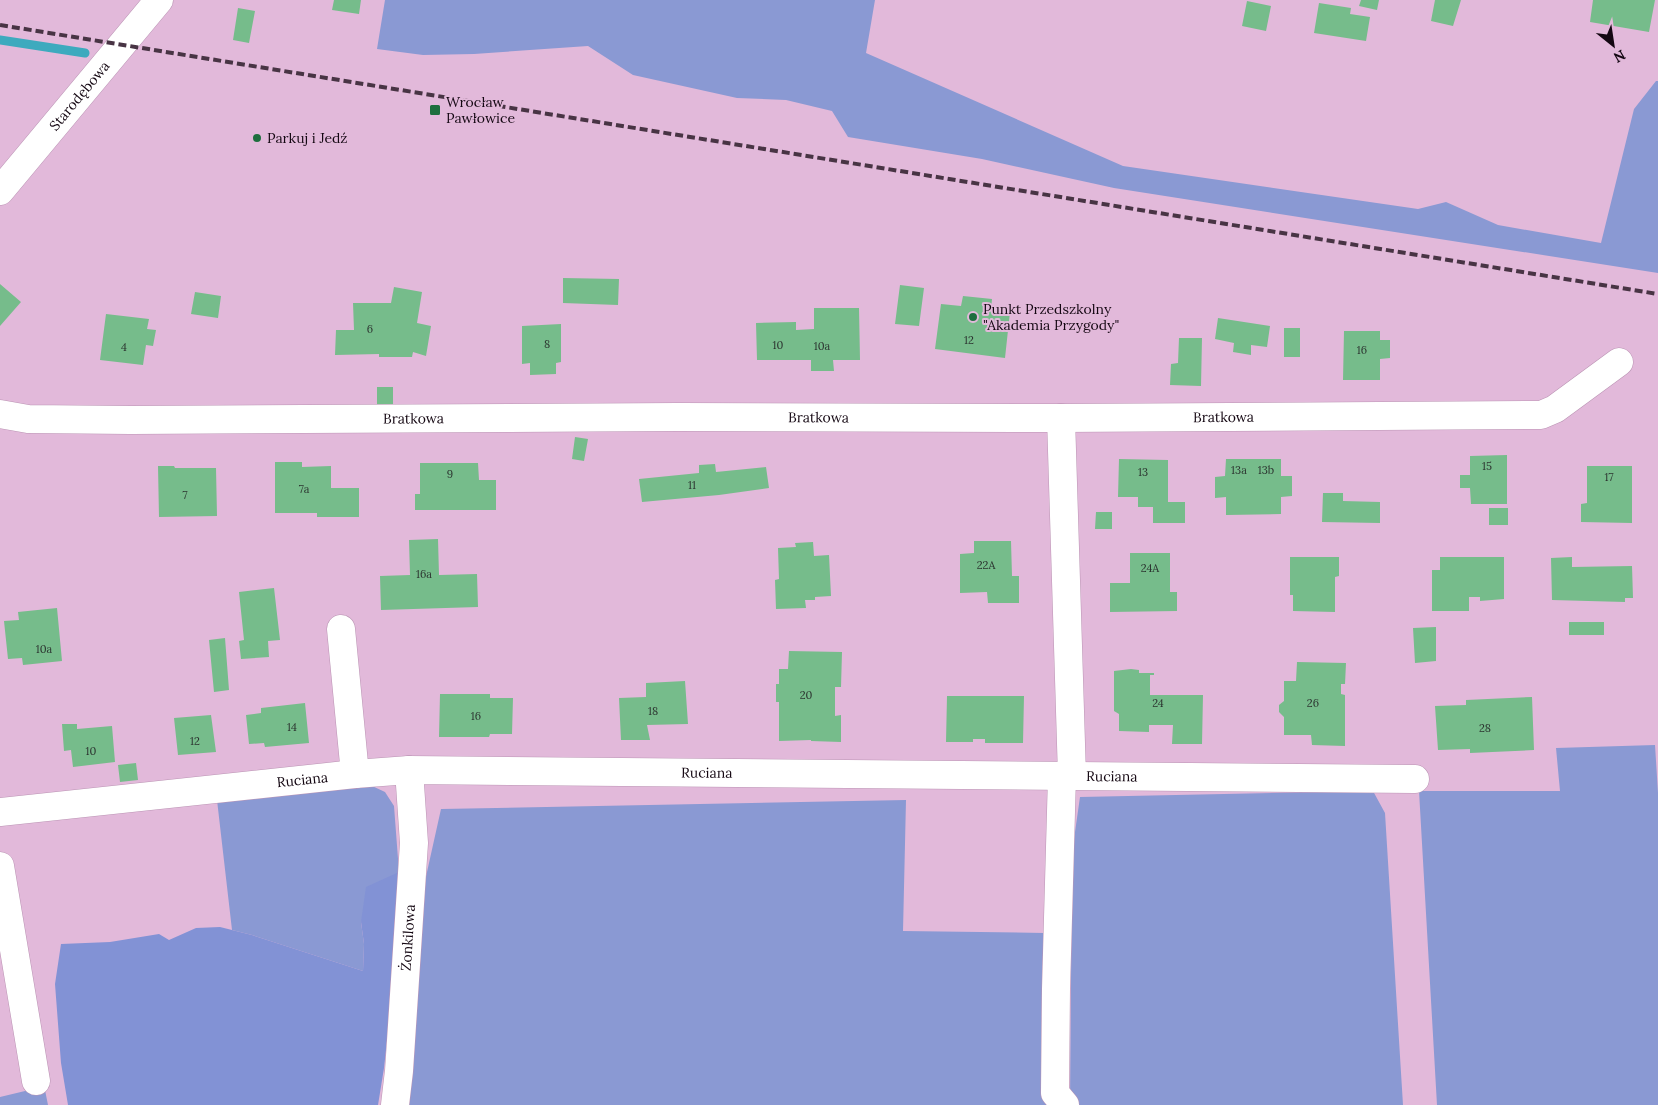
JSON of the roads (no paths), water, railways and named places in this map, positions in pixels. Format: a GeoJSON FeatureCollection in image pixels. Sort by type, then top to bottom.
{"type":"FeatureCollection","features":[{"type":"Feature","properties":{"kind":"street","name":"Starodębowa"},"geometry":{"type":"LineString","coordinates":[[0,191],[159,0]]}},
{"type":"Feature","properties":{"kind":"street","name":"Bratkowa"},"geometry":{"type":"LineString","coordinates":[[0,414],[28,419],[121,420],[1541,415],[1555,409],[1620,362]]}},
{"type":"Feature","properties":{"kind":"street"},"geometry":{"type":"LineString","coordinates":[[1061,418],[1067,776],[1056,989],[1055,1093],[1065,1105]]}},
{"type":"Feature","properties":{"kind":"street"},"geometry":{"type":"LineString","coordinates":[[341,629],[355,774]]}},
{"type":"Feature","properties":{"kind":"street","name":"Ruciana"},"geometry":{"type":"LineString","coordinates":[[0,812],[355,774],[409,770],[1415,779]]}},
{"type":"Feature","properties":{"kind":"street","name":"Żonkilowa"},"geometry":{"type":"LineString","coordinates":[[395,1105],[399,1071],[414,843],[409,770]]}},
{"type":"Feature","properties":{"kind":"street"},"geometry":{"type":"LineString","coordinates":[[0,866],[36,1081]]}},
{"type":"Feature","properties":{"kind":"waterway"},"geometry":{"type":"LineString","coordinates":[[0,40],[85,53]]}},
{"type":"Feature","properties":{"kind":"railway"},"geometry":{"type":"LineString","coordinates":[[0,25],[1658,294]]}},
{"type":"Feature","properties":{"kind":"place","name":"Wrocław Pawłowice"},"geometry":{"type":"Point","coordinates":[435,110]}},
{"type":"Feature","properties":{"kind":"place","name":"Parkuj i Jedź"},"geometry":{"type":"Point","coordinates":[257,138]}},
{"type":"Feature","properties":{"kind":"place","name":"Punkt Przedszkolny \"Akademia Przygody\""},"geometry":{"type":"Point","coordinates":[973,317]}}]}
